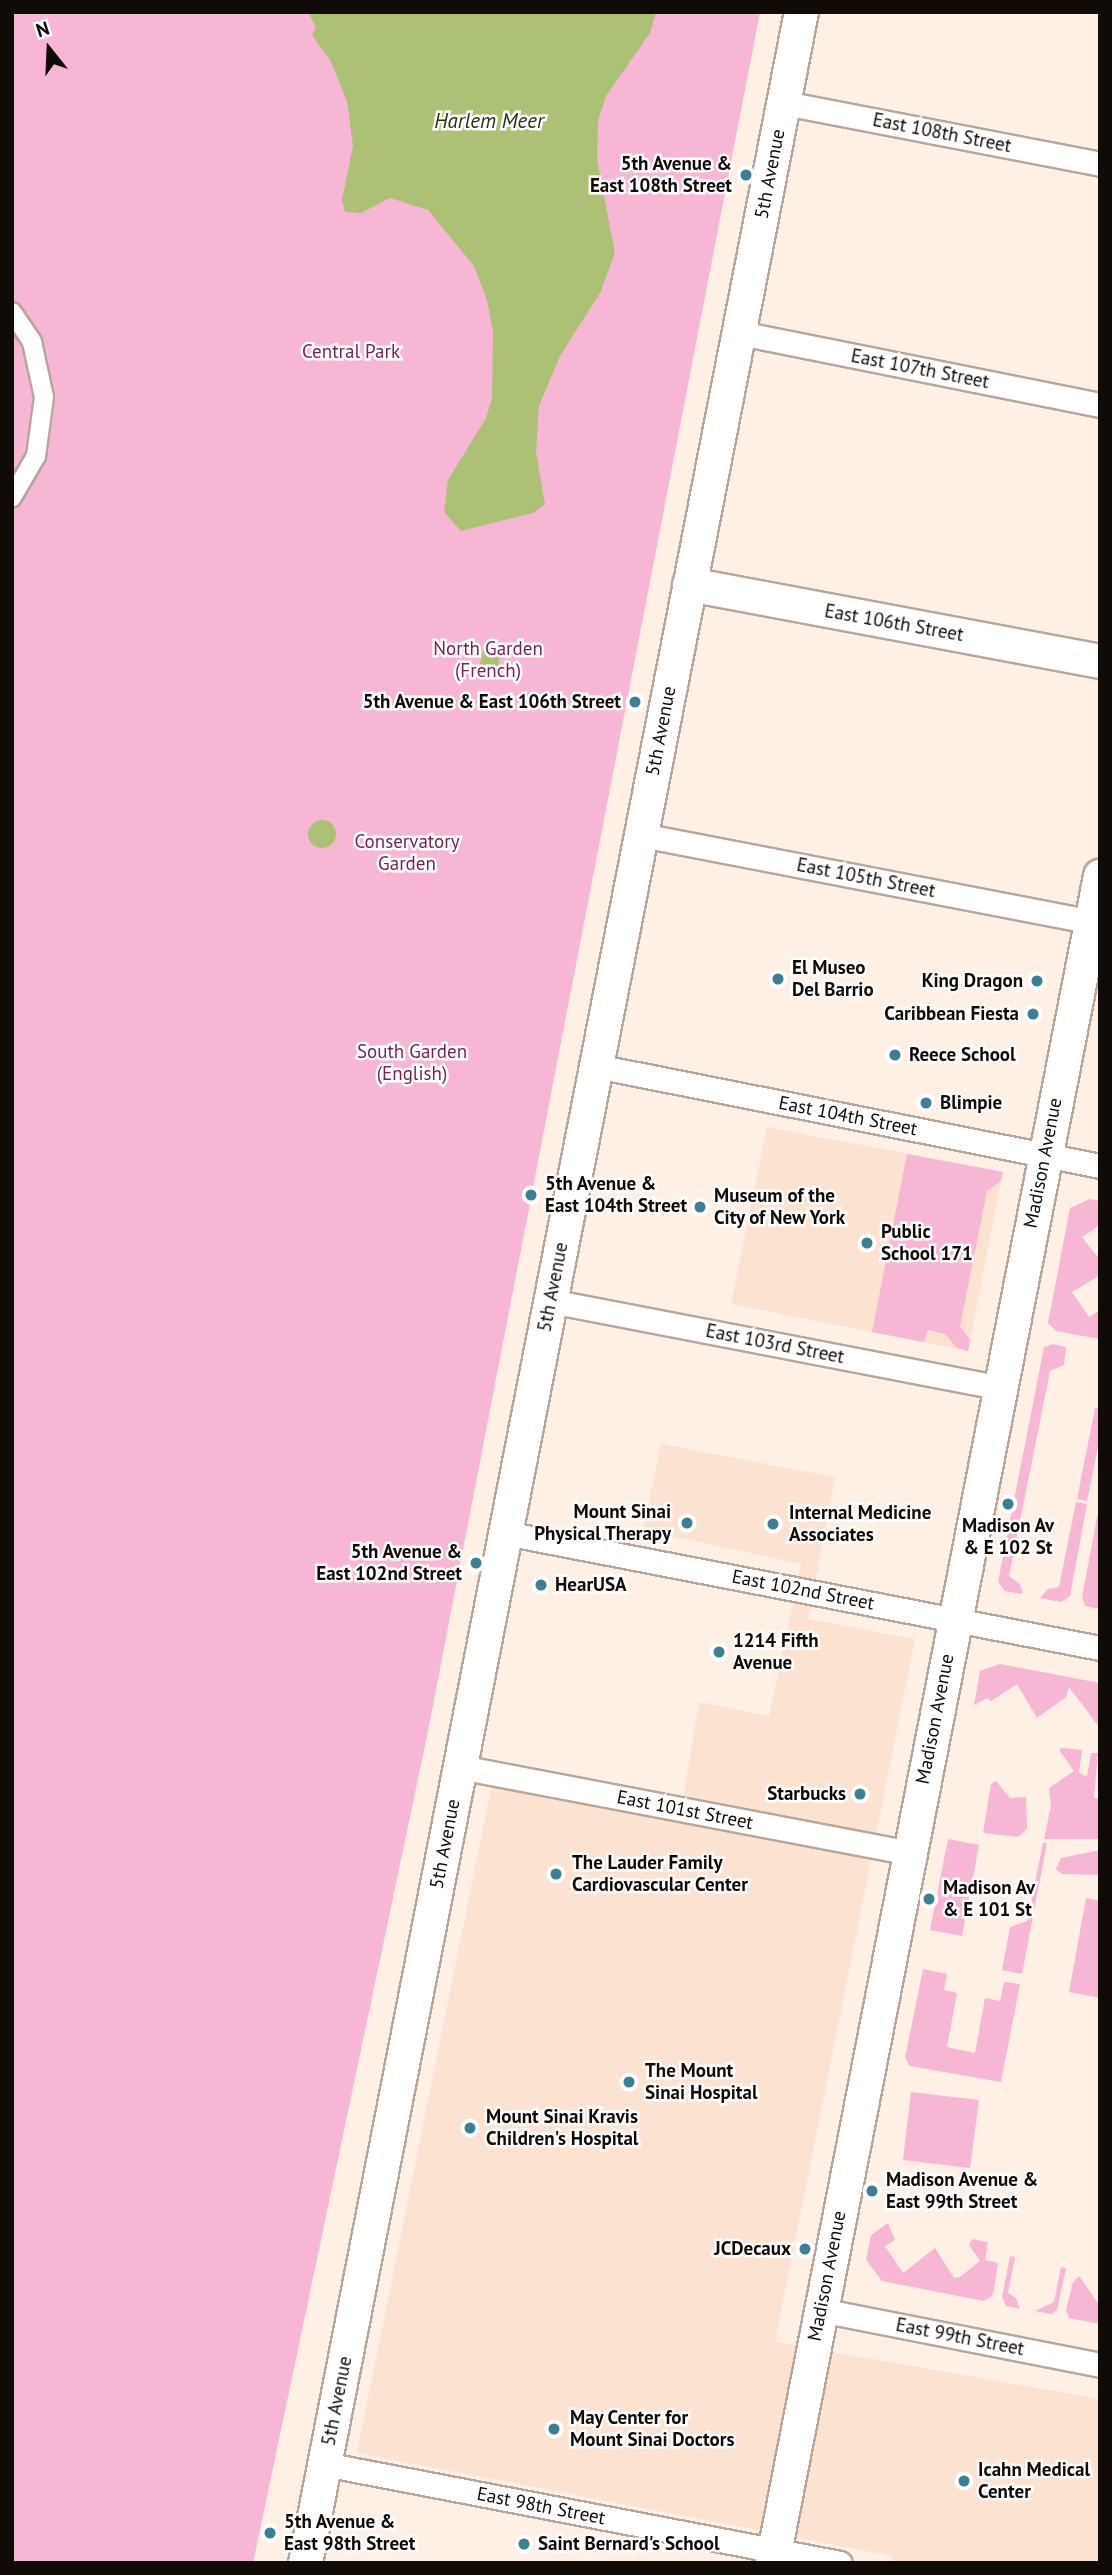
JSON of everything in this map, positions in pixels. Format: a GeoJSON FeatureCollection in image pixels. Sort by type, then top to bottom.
{"type":"FeatureCollection","features":[{"type":"Feature","properties":{"kind":"main road","name":"5th Avenue"},"geometry":{"type":"LineString","coordinates":[[305,2563],[801,12]]}},
{"type":"Feature","properties":{"kind":"main road","name":"East 106th Street"},"geometry":{"type":"LineString","coordinates":[[689,584],[1100,661]]}},
{"type":"Feature","properties":{"kind":"main road","name":"Madison Avenue"},"geometry":{"type":"LineString","coordinates":[[774,2557],[1100,876]]}},
{"type":"Feature","properties":{"kind":"street","name":"East 108th Street"},"geometry":{"type":"LineString","coordinates":[[784,103],[1100,164]]}},
{"type":"Feature","properties":{"kind":"street"},"geometry":{"type":"LineString","coordinates":[[12,312],[32,342],[44,397],[36,456],[12,497]]}},
{"type":"Feature","properties":{"kind":"street","name":"East 107th Street"},"geometry":{"type":"LineString","coordinates":[[740,333],[1100,405]]}},
{"type":"Feature","properties":{"kind":"street","name":"East 105th Street"},"geometry":{"type":"LineString","coordinates":[[641,835],[1091,922]]}},
{"type":"Feature","properties":{"kind":"street","name":"East 104th Street"},"geometry":{"type":"LineString","coordinates":[[596,1066],[1100,1166]]}},
{"type":"Feature","properties":{"kind":"street","name":"East 103rd Street"},"geometry":{"type":"LineString","coordinates":[[550,1301],[1000,1388]]}},
{"type":"Feature","properties":{"kind":"street","name":"East 102nd Street"},"geometry":{"type":"LineString","coordinates":[[505,1533],[1100,1648]]}},
{"type":"Feature","properties":{"kind":"street","name":"East 101st Street"},"geometry":{"type":"LineString","coordinates":[[460,1768],[910,1853]]}},
{"type":"Feature","properties":{"kind":"street","name":"East 99th Street"},"geometry":{"type":"LineString","coordinates":[[820,2310],[1100,2365]]}},
{"type":"Feature","properties":{"kind":"street","name":"East 98th Street"},"geometry":{"type":"LineString","coordinates":[[324,2464],[774,2557],[840,2563]]}},
{"type":"Feature","properties":{"kind":"shaded area","name":"Public School 171"},"geometry":{"type":"Polygon","coordinates":[[[767,1127],[1003,1172],[968,1351],[731,1304],[767,1127]]]}},
{"type":"Feature","properties":{"kind":"shaded area","name":"The Mount Sinai Hospital"},"geometry":{"type":"Polygon","coordinates":[[[661,1444],[835,1477],[808,1619],[915,1639],[775,2342],[1100,2399],[1100,2563],[892,2563],[892,2556],[357,2453],[492,1783],[679,1822],[699,1702],[769,1716],[801,1564],[643,1530],[661,1444]]]}},
{"type":"Feature","properties":{"kind":"green space","name":"Central Park"},"geometry":{"type":"Polygon","coordinates":[[[12,12],[760,12],[427,1736],[253,2563],[12,2563],[12,12]]]}},
{"type":"Feature","properties":{"kind":"green space"},"geometry":{"type":"Polygon","coordinates":[[[907,1154],[1003,1172],[1001,1181],[987,1191],[960,1327],[970,1339],[968,1351],[957,1348],[945,1334],[928,1330],[924,1342],[872,1332],[907,1154]]]}},
{"type":"Feature","properties":{"kind":"green space"},"geometry":{"type":"Polygon","coordinates":[[[1090,1199],[1100,1201],[1100,1225],[1082,1237],[1100,1260],[1100,1275],[1072,1292],[1089,1317],[1100,1310],[1100,1339],[1056,1331],[1048,1323],[1070,1208],[1090,1199]]]}},
{"type":"Feature","properties":{"kind":"green space"},"geometry":{"type":"Polygon","coordinates":[[[1053,1344],[1066,1347],[1064,1365],[1050,1371],[1009,1576],[1020,1584],[1023,1594],[1005,1591],[998,1582],[1044,1347],[1053,1344]]]}},
{"type":"Feature","properties":{"kind":"green space"},"geometry":{"type":"Polygon","coordinates":[[[1095,1408],[1100,1409],[1100,1437],[1087,1501],[1077,1499],[1095,1408]]]}},
{"type":"Feature","properties":{"kind":"green space"},"geometry":{"type":"Polygon","coordinates":[[[1076,1502],[1087,1504],[1070,1596],[1061,1602],[1040,1598],[1048,1589],[1059,1587],[1076,1502]]]}},
{"type":"Feature","properties":{"kind":"green space"},"geometry":{"type":"Polygon","coordinates":[[[1100,1502],[1100,1609],[1085,1606],[1082,1597],[1100,1502]]]}},
{"type":"Feature","properties":{"kind":"green space"},"geometry":{"type":"Polygon","coordinates":[[[1000,1664],[1100,1683],[1100,1728],[1069,1687],[1066,1697],[1037,1718],[1017,1684],[991,1701],[987,1698],[974,1705],[980,1671],[1000,1664]]]}},
{"type":"Feature","properties":{"kind":"green space"},"geometry":{"type":"Polygon","coordinates":[[[1059,1750],[1082,1750],[1079,1773],[1087,1776],[1091,1753],[1098,1753],[1094,1798],[1100,1799],[1100,1839],[1044,1839],[1051,1806],[1049,1788],[1074,1771],[1059,1750]]]}},
{"type":"Feature","properties":{"kind":"green space"},"geometry":{"type":"Polygon","coordinates":[[[996,1781],[1010,1798],[1026,1797],[1027,1829],[1018,1837],[983,1833],[991,1784],[996,1781]]]}},
{"type":"Feature","properties":{"kind":"green space"},"geometry":{"type":"Polygon","coordinates":[[[948,1839],[979,1845],[962,1936],[930,1930],[948,1839]]]}},
{"type":"Feature","properties":{"kind":"green space"},"geometry":{"type":"Polygon","coordinates":[[[1043,1843],[1047,1843],[1022,1974],[1002,1970],[1010,1927],[1027,1921],[1043,1843]]]}},
{"type":"Feature","properties":{"kind":"green space"},"geometry":{"type":"Polygon","coordinates":[[[1100,1850],[1100,1875],[1062,1874],[1056,1869],[1061,1858],[1100,1850]]]}},
{"type":"Feature","properties":{"kind":"green space"},"geometry":{"type":"Polygon","coordinates":[[[1086,1898],[1100,1901],[1100,1998],[1069,1992],[1086,1898]]]}},
{"type":"Feature","properties":{"kind":"green space"},"geometry":{"type":"Polygon","coordinates":[[[923,1969],[947,1974],[944,1990],[957,1993],[947,2047],[975,2053],[985,1998],[1000,2001],[1004,1982],[1020,1984],[1001,2082],[910,2066],[905,2058],[923,1969]]]}},
{"type":"Feature","properties":{"kind":"green space"},"geometry":{"type":"Polygon","coordinates":[[[911,2092],[979,2100],[970,2168],[903,2160],[911,2092]]]}},
{"type":"Feature","properties":{"kind":"green space"},"geometry":{"type":"Polygon","coordinates":[[[888,2223],[895,2240],[885,2246],[903,2273],[935,2248],[954,2278],[960,2277],[980,2261],[969,2245],[972,2239],[988,2242],[985,2260],[998,2263],[993,2295],[984,2301],[882,2281],[866,2260],[871,2235],[888,2223]]]}},
{"type":"Feature","properties":{"kind":"green space"},"geometry":{"type":"Polygon","coordinates":[[[1010,2256],[1015,2257],[1008,2293],[1016,2298],[1020,2309],[1006,2306],[1002,2297],[1010,2256]]]}},
{"type":"Feature","properties":{"kind":"green space"},"geometry":{"type":"Polygon","coordinates":[[[1061,2267],[1066,2268],[1057,2310],[1051,2314],[1035,2311],[1054,2302],[1061,2267]]]}},
{"type":"Feature","properties":{"kind":"green space"},"geometry":{"type":"Polygon","coordinates":[[[1079,2276],[1100,2306],[1100,2324],[1069,2318],[1066,2310],[1073,2282],[1079,2276]]]}},
{"type":"Feature","properties":{"kind":"water","name":"Harlem Meer"},"geometry":{"type":"Polygon","coordinates":[[[308,12],[656,12],[650,33],[606,96],[598,121],[597,160],[615,253],[600,293],[560,356],[539,406],[536,451],[545,504],[533,513],[461,531],[444,512],[448,480],[486,418],[492,398],[493,331],[487,300],[474,266],[428,210],[390,198],[361,213],[345,212],[342,200],[353,146],[347,101],[330,60],[312,35],[316,27],[308,12]]]}},
{"type":"Feature","properties":{"kind":"water"},"geometry":{"type":"Polygon","coordinates":[[[492,639],[501,650],[498,667],[487,674],[480,664],[484,646],[492,639]]]}},
{"type":"Feature","properties":{"kind":"water"},"geometry":{"type":"Polygon","coordinates":[[[322,820],[332,824],[336,834],[332,844],[322,848],[312,844],[308,834],[312,824],[322,820]]]}},
{"type":"Feature","properties":{"kind":"place","name":"5th Avenue & East 108th Street"},"geometry":{"type":"Point","coordinates":[746,175]}},
{"type":"Feature","properties":{"kind":"place","name":"5th Avenue & East 106th Street"},"geometry":{"type":"Point","coordinates":[635,702]}},
{"type":"Feature","properties":{"kind":"place","name":"El Museo Del Barrio"},"geometry":{"type":"Point","coordinates":[778,979]}},
{"type":"Feature","properties":{"kind":"place","name":"King Dragon"},"geometry":{"type":"Point","coordinates":[1037,981]}},
{"type":"Feature","properties":{"kind":"place","name":"Caribbean Fiesta"},"geometry":{"type":"Point","coordinates":[1033,1014]}},
{"type":"Feature","properties":{"kind":"place","name":"Reece School"},"geometry":{"type":"Point","coordinates":[895,1055]}},
{"type":"Feature","properties":{"kind":"place","name":"Blimpie"},"geometry":{"type":"Point","coordinates":[926,1103]}},
{"type":"Feature","properties":{"kind":"place","name":"5th Avenue & East 104th Street"},"geometry":{"type":"Point","coordinates":[531,1195]}},
{"type":"Feature","properties":{"kind":"place","name":"Museum of the City of New York"},"geometry":{"type":"Point","coordinates":[700,1207]}},
{"type":"Feature","properties":{"kind":"place","name":"Public School 171"},"geometry":{"type":"Point","coordinates":[867,1243]}},
{"type":"Feature","properties":{"kind":"place","name":"Madison Av & E 102 St"},"geometry":{"type":"Point","coordinates":[1008,1504]}},
{"type":"Feature","properties":{"kind":"place","name":"Mount Sinai Physical Therapy"},"geometry":{"type":"Point","coordinates":[687,1523]}},
{"type":"Feature","properties":{"kind":"place","name":"Internal Medicine Associates"},"geometry":{"type":"Point","coordinates":[773,1524]}},
{"type":"Feature","properties":{"kind":"place","name":"5th Avenue & East 102nd Street"},"geometry":{"type":"Point","coordinates":[476,1563]}},
{"type":"Feature","properties":{"kind":"place","name":"HearUSA"},"geometry":{"type":"Point","coordinates":[541,1585]}},
{"type":"Feature","properties":{"kind":"place","name":"1214 Fifth Avenue"},"geometry":{"type":"Point","coordinates":[719,1652]}},
{"type":"Feature","properties":{"kind":"place","name":"Starbucks"},"geometry":{"type":"Point","coordinates":[860,1794]}},
{"type":"Feature","properties":{"kind":"place","name":"The Lauder Family Cardiovascular Center"},"geometry":{"type":"Point","coordinates":[556,1874]}},
{"type":"Feature","properties":{"kind":"place","name":"Madison Av & E 101 St"},"geometry":{"type":"Point","coordinates":[929,1899]}},
{"type":"Feature","properties":{"kind":"place","name":"The Mount Sinai Hospital"},"geometry":{"type":"Point","coordinates":[629,2082]}},
{"type":"Feature","properties":{"kind":"place","name":"Mount Sinai Kravis Children's Hospital"},"geometry":{"type":"Point","coordinates":[470,2128]}},
{"type":"Feature","properties":{"kind":"place","name":"Madison Avenue & East 99th Street"},"geometry":{"type":"Point","coordinates":[872,2191]}},
{"type":"Feature","properties":{"kind":"place","name":"JCDecaux"},"geometry":{"type":"Point","coordinates":[805,2249]}},
{"type":"Feature","properties":{"kind":"place","name":"May Center for Mount Sinai Doctors"},"geometry":{"type":"Point","coordinates":[554,2429]}},
{"type":"Feature","properties":{"kind":"place","name":"Icahn Medical Center"},"geometry":{"type":"Point","coordinates":[964,2481]}},
{"type":"Feature","properties":{"kind":"place","name":"5th Avenue & East 98th Street"},"geometry":{"type":"Point","coordinates":[270,2533]}},
{"type":"Feature","properties":{"kind":"place","name":"Saint Bernard's School"},"geometry":{"type":"Point","coordinates":[524,2544]}},
{"type":"Feature","properties":{"kind":"park label","name":"North Garden (French)"},"geometry":{"type":"Point","coordinates":[488,660]}},
{"type":"Feature","properties":{"kind":"park label","name":"Conservatory Garden"},"geometry":{"type":"Point","coordinates":[407,853]}},
{"type":"Feature","properties":{"kind":"park label","name":"South Garden (English)"},"geometry":{"type":"Point","coordinates":[412,1063]}}]}
